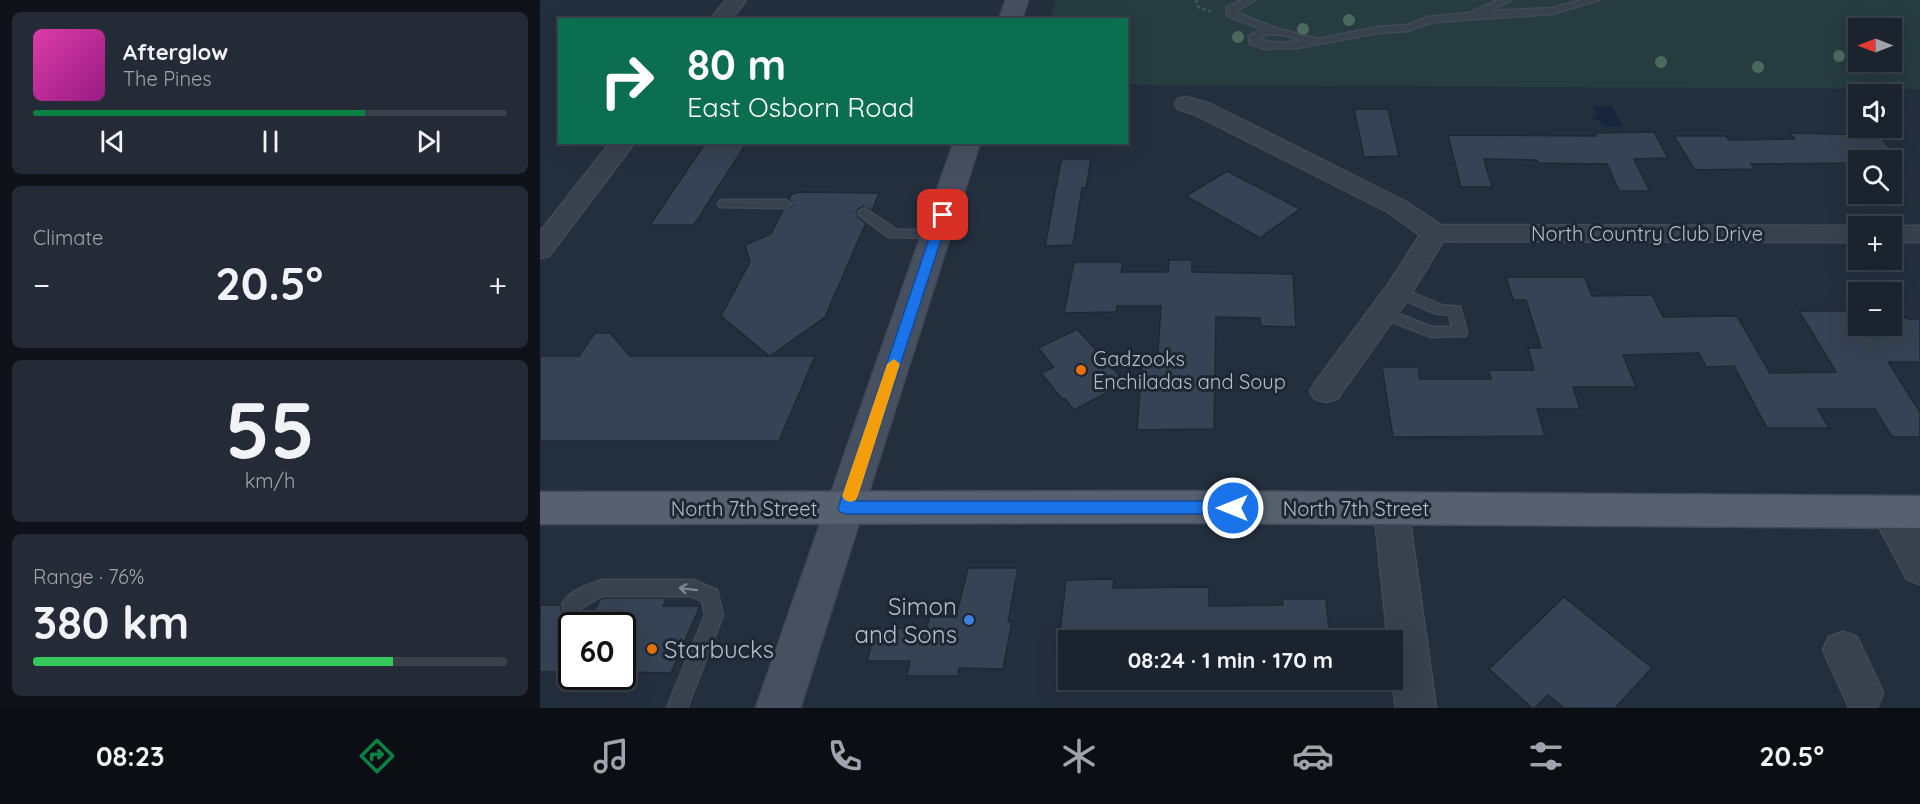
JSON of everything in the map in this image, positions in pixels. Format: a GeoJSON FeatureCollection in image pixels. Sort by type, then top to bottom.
{"type":"FeatureCollection","features":[{"type":"Feature","properties":{"kind":"main road"},"geometry":{"type":"LineString","coordinates":[[1011,18],[1017,0]]}},
{"type":"Feature","properties":{"kind":"main road"},"geometry":{"type":"LineString","coordinates":[[778,708],[967,144]]}},
{"type":"Feature","properties":{"kind":"main road","name":"North 7th Street"},"geometry":{"type":"LineString","coordinates":[[540,508],[1391,508],[1904,512]]}},
{"type":"Feature","properties":{"kind":"street"},"geometry":{"type":"LineString","coordinates":[[722,18],[736,0]]}},
{"type":"Feature","properties":{"kind":"street"},"geometry":{"type":"LineString","coordinates":[[1186,104],[1202,109],[1397,207],[1435,233],[1390,303],[1326,391]]}},
{"type":"Feature","properties":{"kind":"street"},"geometry":{"type":"LineString","coordinates":[[540,250],[622,144]]}},
{"type":"Feature","properties":{"kind":"street","name":"North Country Club Drive"},"geometry":{"type":"LineString","coordinates":[[1435,233],[1848,234]]}},
{"type":"Feature","properties":{"kind":"street"},"geometry":{"type":"LineString","coordinates":[[1902,234],[1920,234]]}},
{"type":"Feature","properties":{"kind":"street"},"geometry":{"type":"LineString","coordinates":[[1391,508],[1416,708]]}},
{"type":"Feature","properties":{"kind":"street"},"geometry":{"type":"LineString","coordinates":[[1904,512],[1920,568]]}},
{"type":"Feature","properties":{"kind":"street"},"geometry":{"type":"LineString","coordinates":[[1843,650],[1863,693]]}},
{"type":"Feature","properties":{"kind":"lane"},"geometry":{"type":"LineString","coordinates":[[1250,0],[1230,9],[1230,14],[1276,31],[1317,42]]}},
{"type":"Feature","properties":{"kind":"lane"},"geometry":{"type":"LineString","coordinates":[[1475,15],[1506,0]]}},
{"type":"Feature","properties":{"kind":"lane"},"geometry":{"type":"LineString","coordinates":[[1276,31],[1260,33],[1254,36],[1253,40],[1256,43],[1271,46],[1317,42],[1409,27],[1427,20],[1552,11],[1594,0]]}},
{"type":"Feature","properties":{"kind":"lane"},"geometry":{"type":"LineString","coordinates":[[724,204],[786,204]]}},
{"type":"Feature","properties":{"kind":"lane"},"geometry":{"type":"LineString","coordinates":[[864,212],[894,234],[937,234]]}},
{"type":"Feature","properties":{"kind":"lane"},"geometry":{"type":"LineString","coordinates":[[571,605],[588,593],[603,588],[693,588],[710,596],[714,615],[677,708]]}},
{"type":"Feature","properties":{"kind":"green space"},"geometry":{"type":"Polygon","coordinates":[[[1056,0],[1920,0],[1920,89],[1902,89],[1902,84],[1848,84],[1848,89],[1128,85],[1128,18],[1051,18],[1056,0]]]}},
{"type":"Feature","properties":{"kind":"water"},"geometry":{"type":"Polygon","coordinates":[[[1592,106],[1612,106],[1623,127],[1603,127],[1599,120],[1594,120],[1592,117],[1597,116],[1592,106]]]}},
{"type":"Feature","properties":{"kind":"building"},"geometry":{"type":"Polygon","coordinates":[[[1354,109],[1388,109],[1399,156],[1364,157],[1354,109]]]}},
{"type":"Feature","properties":{"kind":"building"},"geometry":{"type":"Polygon","coordinates":[[[1654,132],[1668,158],[1634,159],[1650,191],[1619,191],[1607,164],[1538,163],[1537,160],[1484,159],[1492,187],[1461,187],[1448,135],[1596,136],[1595,133],[1654,132]]]}},
{"type":"Feature","properties":{"kind":"building"},"geometry":{"type":"Polygon","coordinates":[[[1790,133],[1848,134],[1848,138],[1881,138],[1892,150],[1848,150],[1848,163],[1751,164],[1755,169],[1695,170],[1674,136],[1726,136],[1729,140],[1795,139],[1790,133]]]}},
{"type":"Feature","properties":{"kind":"building"},"geometry":{"type":"Polygon","coordinates":[[[705,144],[746,144],[694,225],[650,225],[705,144]]]}},
{"type":"Feature","properties":{"kind":"building"},"geometry":{"type":"Polygon","coordinates":[[[1091,159],[1086,188],[1082,188],[1073,245],[1045,246],[1061,161],[1091,159]]]}},
{"type":"Feature","properties":{"kind":"building"},"geometry":{"type":"Polygon","coordinates":[[[1227,171],[1300,209],[1260,238],[1186,196],[1227,171]]]}},
{"type":"Feature","properties":{"kind":"building"},"geometry":{"type":"Polygon","coordinates":[[[799,192],[879,193],[872,211],[863,206],[856,211],[858,217],[866,223],[825,317],[770,356],[815,356],[779,441],[540,441],[540,356],[579,356],[595,333],[610,333],[630,356],[769,356],[721,316],[750,262],[745,245],[771,234],[783,210],[794,205],[789,199],[792,194],[799,192]]]}},
{"type":"Feature","properties":{"kind":"building"},"geometry":{"type":"Polygon","coordinates":[[[1169,260],[1192,260],[1192,272],[1293,274],[1296,327],[1261,326],[1260,318],[1216,317],[1214,429],[1137,430],[1142,365],[1157,365],[1161,306],[1117,306],[1116,312],[1064,313],[1074,262],[1123,262],[1121,272],[1168,272],[1169,260]]]}},
{"type":"Feature","properties":{"kind":"building"},"geometry":{"type":"Polygon","coordinates":[[[1506,277],[1585,277],[1592,296],[1652,295],[1663,317],[1737,316],[1770,373],[1836,372],[1799,311],[1848,311],[1848,336],[1902,336],[1902,316],[1908,319],[1920,319],[1920,362],[1888,362],[1920,412],[1920,437],[1892,437],[1875,409],[1818,409],[1829,428],[1767,428],[1734,366],[1706,367],[1699,353],[1623,355],[1636,387],[1573,387],[1580,409],[1537,409],[1545,436],[1393,437],[1382,367],[1418,367],[1420,379],[1491,379],[1488,370],[1534,370],[1528,348],[1541,348],[1526,300],[1513,300],[1506,277]]]}},
{"type":"Feature","properties":{"kind":"building","name":"Gadzooks Enchiladas and Soup"},"geometry":{"type":"Polygon","coordinates":[[[1077,329],[1126,383],[1074,410],[1041,373],[1054,367],[1038,348],[1077,329]]]}},
{"type":"Feature","properties":{"kind":"building","name":"Simon and Sons"},"geometry":{"type":"Polygon","coordinates":[[[968,568],[1018,568],[1008,622],[1012,622],[1003,669],[959,668],[958,676],[907,676],[910,661],[867,661],[876,628],[927,629],[929,617],[956,617],[968,568]]]}},
{"type":"Feature","properties":{"kind":"building"},"geometry":{"type":"Polygon","coordinates":[[[1114,579],[1113,588],[1209,587],[1209,606],[1283,605],[1282,599],[1326,599],[1329,630],[1060,630],[1066,580],[1114,579]]]}},
{"type":"Feature","properties":{"kind":"building"},"geometry":{"type":"Polygon","coordinates":[[[1564,597],[1652,668],[1615,708],[1564,708],[1548,695],[1535,708],[1532,708],[1489,669],[1564,597]]]}},
{"type":"Feature","properties":{"kind":"building"},"geometry":{"type":"Polygon","coordinates":[[[603,598],[667,598],[663,606],[700,606],[671,673],[636,672],[636,612],[594,612],[603,598]]]}},
{"type":"Feature","properties":{"kind":"building"},"geometry":{"type":"Polygon","coordinates":[[[540,605],[560,605],[563,612],[558,612],[558,672],[540,672],[540,605]]]}},
{"type":"Feature","properties":{"kind":"slow traffic"},"geometry":{"type":"LineString","coordinates":[[850,496],[894,364]]}},
{"type":"Feature","properties":{"kind":"place","name":"Gadzooks Enchiladas and Soup"},"geometry":{"type":"Point","coordinates":[1081,370]}},
{"type":"Feature","properties":{"kind":"place","name":"Simon and Sons"},"geometry":{"type":"Point","coordinates":[969,620]}},
{"type":"Feature","properties":{"kind":"place","name":"Starbucks"},"geometry":{"type":"Point","coordinates":[652,649]}},
{"type":"Feature","properties":{"kind":"route"},"geometry":{"type":"LineString","coordinates":[[943,215],[846,508],[1233,508]]}}]}
